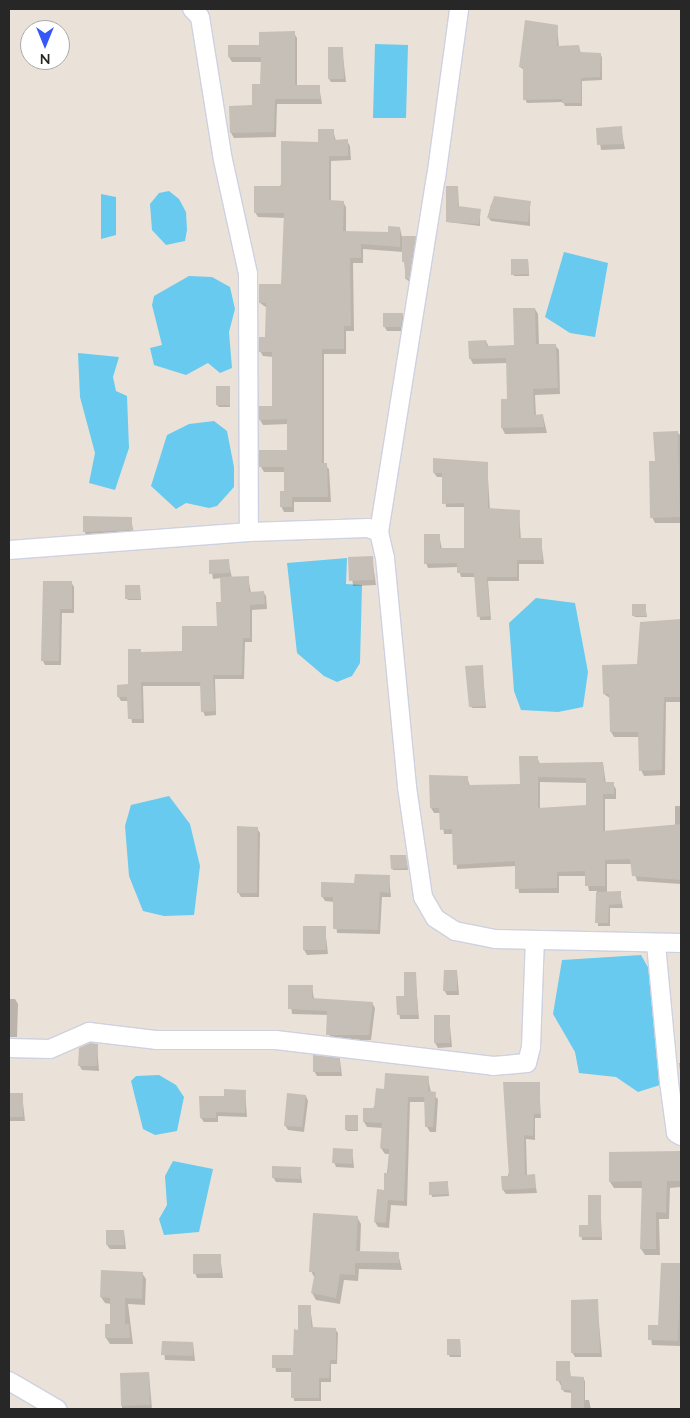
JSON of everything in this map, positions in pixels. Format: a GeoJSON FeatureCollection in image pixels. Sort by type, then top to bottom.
{"type":"FeatureCollection","features":[{"type":"Feature","properties":{"kind":"street"},"geometry":{"type":"LineString","coordinates":[[192,9],[200,17],[223,160],[248,274],[249,532]]}},
{"type":"Feature","properties":{"kind":"street"},"geometry":{"type":"LineString","coordinates":[[459,9],[436,178],[379,532],[385,558],[407,787],[423,898],[435,918],[455,931],[494,939],[656,944],[681,943]]}},
{"type":"Feature","properties":{"kind":"street"},"geometry":{"type":"LineString","coordinates":[[9,550],[249,532],[368,528],[379,532]]}},
{"type":"Feature","properties":{"kind":"street"},"geometry":{"type":"LineString","coordinates":[[9,1048],[50,1049],[89,1032],[156,1040],[276,1040],[493,1066],[527,1063],[531,1047],[535,940]]}},
{"type":"Feature","properties":{"kind":"street"},"geometry":{"type":"LineString","coordinates":[[656,944],[668,1082],[676,1133],[681,1136]]}},
{"type":"Feature","properties":{"kind":"street"},"geometry":{"type":"LineString","coordinates":[[9,1380],[57,1409]]}},
{"type":"Feature","properties":{"kind":"water"},"geometry":{"type":"Polygon","coordinates":[[[375,44],[408,45],[406,118],[373,118],[375,44]]]}},
{"type":"Feature","properties":{"kind":"water"},"geometry":{"type":"Polygon","coordinates":[[[169,191],[179,199],[186,212],[187,230],[185,241],[166,245],[152,230],[150,204],[159,193],[169,191]]]}},
{"type":"Feature","properties":{"kind":"water"},"geometry":{"type":"Polygon","coordinates":[[[101,194],[116,197],[116,235],[101,239],[101,194]]]}},
{"type":"Feature","properties":{"kind":"water"},"geometry":{"type":"Polygon","coordinates":[[[564,252],[608,263],[595,337],[570,333],[545,317],[564,252]]]}},
{"type":"Feature","properties":{"kind":"water"},"geometry":{"type":"Polygon","coordinates":[[[189,276],[212,277],[230,287],[235,309],[229,332],[232,368],[220,373],[208,363],[186,375],[154,365],[150,348],[162,345],[152,305],[154,296],[189,276]]]}},
{"type":"Feature","properties":{"kind":"water"},"geometry":{"type":"Polygon","coordinates":[[[78,353],[119,357],[113,377],[116,391],[127,396],[129,448],[115,490],[89,483],[95,453],[80,397],[78,353]]]}},
{"type":"Feature","properties":{"kind":"water"},"geometry":{"type":"Polygon","coordinates":[[[214,421],[227,431],[234,467],[234,487],[217,506],[209,508],[186,503],[176,509],[151,486],[167,435],[189,424],[214,421]]]}},
{"type":"Feature","properties":{"kind":"water"},"geometry":{"type":"Polygon","coordinates":[[[347,558],[346,584],[362,585],[360,663],[352,676],[337,682],[324,676],[297,653],[287,563],[347,558]]]}},
{"type":"Feature","properties":{"kind":"water"},"geometry":{"type":"Polygon","coordinates":[[[536,598],[575,603],[588,672],[583,707],[558,712],[521,710],[514,691],[509,623],[536,598]]]}},
{"type":"Feature","properties":{"kind":"water"},"geometry":{"type":"Polygon","coordinates":[[[169,796],[190,824],[200,866],[194,915],[164,916],[143,911],[129,876],[125,826],[131,805],[169,796]]]}},
{"type":"Feature","properties":{"kind":"water"},"geometry":{"type":"Polygon","coordinates":[[[641,955],[653,976],[660,1085],[638,1092],[616,1077],[579,1073],[575,1052],[553,1014],[562,960],[641,955]]]}},
{"type":"Feature","properties":{"kind":"water"},"geometry":{"type":"Polygon","coordinates":[[[159,1075],[176,1085],[184,1097],[177,1131],[155,1135],[143,1129],[131,1081],[136,1076],[159,1075]]]}},
{"type":"Feature","properties":{"kind":"water"},"geometry":{"type":"Polygon","coordinates":[[[173,1161],[213,1169],[199,1232],[164,1235],[159,1219],[167,1205],[165,1176],[173,1161]]]}},
{"type":"Feature","properties":{"kind":"building"},"geometry":{"type":"Polygon","coordinates":[[[525,20],[558,25],[557,46],[579,45],[580,52],[601,53],[600,77],[581,78],[581,103],[562,103],[562,99],[523,100],[523,67],[519,67],[525,20]]]}},
{"type":"Feature","properties":{"kind":"building"},"geometry":{"type":"Polygon","coordinates":[[[295,31],[295,85],[320,85],[320,99],[275,99],[274,132],[230,133],[229,106],[252,105],[252,84],[260,84],[261,57],[228,57],[228,45],[259,45],[259,32],[295,31]]]}},
{"type":"Feature","properties":{"kind":"building"},"geometry":{"type":"Polygon","coordinates":[[[328,47],[343,47],[344,79],[328,79],[328,47]]]}},
{"type":"Feature","properties":{"kind":"building"},"geometry":{"type":"Polygon","coordinates":[[[622,126],[623,144],[597,145],[596,128],[622,126]]]}},
{"type":"Feature","properties":{"kind":"building"},"geometry":{"type":"Polygon","coordinates":[[[318,129],[334,129],[334,140],[348,139],[348,156],[329,156],[329,200],[344,201],[343,231],[388,232],[388,226],[400,227],[400,247],[361,244],[361,258],[350,258],[351,326],[344,326],[344,349],[322,349],[322,463],[327,463],[328,497],[292,497],[292,507],[280,507],[280,491],[284,491],[284,467],[259,467],[259,450],[287,450],[287,419],[259,420],[259,406],[272,406],[272,352],[259,352],[259,337],[265,337],[266,303],[259,303],[259,284],[281,284],[284,213],[254,213],[254,186],[281,186],[281,141],[318,142],[318,129]]]}},
{"type":"Feature","properties":{"kind":"building"},"geometry":{"type":"Polygon","coordinates":[[[446,186],[458,186],[458,206],[481,209],[479,224],[446,222],[446,186]]]}},
{"type":"Feature","properties":{"kind":"building"},"geometry":{"type":"Polygon","coordinates":[[[494,196],[531,201],[528,222],[487,218],[494,196]]]}},
{"type":"Feature","properties":{"kind":"building"},"geometry":{"type":"Polygon","coordinates":[[[402,236],[416,236],[409,279],[405,279],[405,262],[402,262],[402,236]]]}},
{"type":"Feature","properties":{"kind":"building"},"geometry":{"type":"Polygon","coordinates":[[[511,259],[528,259],[529,274],[511,275],[511,259]]]}},
{"type":"Feature","properties":{"kind":"building"},"geometry":{"type":"Polygon","coordinates":[[[513,308],[535,308],[536,344],[556,344],[558,388],[533,389],[534,415],[543,414],[544,427],[501,428],[501,399],[507,399],[506,358],[469,359],[468,341],[486,340],[487,346],[514,345],[513,308]]]}},
{"type":"Feature","properties":{"kind":"building"},"geometry":{"type":"Polygon","coordinates":[[[383,313],[403,313],[401,327],[383,327],[383,313]]]}},
{"type":"Feature","properties":{"kind":"building"},"geometry":{"type":"Polygon","coordinates":[[[216,386],[230,386],[230,405],[216,405],[216,386]]]}},
{"type":"Feature","properties":{"kind":"building"},"geometry":{"type":"Polygon","coordinates":[[[678,431],[680,517],[650,518],[649,461],[655,461],[653,432],[678,431]]]}},
{"type":"Feature","properties":{"kind":"building"},"geometry":{"type":"Polygon","coordinates":[[[433,458],[488,462],[488,508],[520,510],[519,538],[542,538],[542,560],[517,560],[517,577],[487,577],[490,616],[477,617],[474,573],[457,573],[457,563],[424,564],[424,534],[440,534],[440,548],[464,548],[464,503],[442,504],[442,473],[433,473],[433,458]]]}},
{"type":"Feature","properties":{"kind":"building"},"geometry":{"type":"Polygon","coordinates":[[[83,516],[132,517],[132,530],[83,532],[83,516]]]}},
{"type":"Feature","properties":{"kind":"building"},"geometry":{"type":"Polygon","coordinates":[[[373,556],[374,580],[349,581],[348,557],[373,556]]]}},
{"type":"Feature","properties":{"kind":"building"},"geometry":{"type":"Polygon","coordinates":[[[229,559],[230,573],[209,574],[209,560],[229,559]]]}},
{"type":"Feature","properties":{"kind":"building"},"geometry":{"type":"Polygon","coordinates":[[[249,576],[249,592],[264,591],[265,604],[250,605],[250,638],[243,638],[242,675],[213,675],[215,711],[201,712],[200,682],[141,682],[142,719],[128,719],[127,697],[117,697],[117,685],[128,684],[128,649],[141,649],[141,652],[182,651],[182,626],[217,626],[216,602],[221,602],[220,577],[249,576]]]}},
{"type":"Feature","properties":{"kind":"building"},"geometry":{"type":"Polygon","coordinates":[[[43,581],[72,581],[72,609],[60,609],[59,661],[41,661],[43,581]]]}},
{"type":"Feature","properties":{"kind":"building"},"geometry":{"type":"Polygon","coordinates":[[[125,585],[140,585],[140,599],[125,599],[125,585]]]}},
{"type":"Feature","properties":{"kind":"building"},"geometry":{"type":"Polygon","coordinates":[[[632,604],[646,604],[646,616],[632,616],[632,604]]]}},
{"type":"Feature","properties":{"kind":"building"},"geometry":{"type":"Polygon","coordinates":[[[681,619],[681,697],[664,697],[662,770],[639,771],[638,732],[610,732],[609,694],[603,694],[602,665],[637,664],[640,622],[681,619]]]}},
{"type":"Feature","properties":{"kind":"building"},"geometry":{"type":"Polygon","coordinates":[[[483,665],[485,706],[469,707],[465,666],[483,665]]]}},
{"type":"Feature","properties":{"kind":"building"},"geometry":{"type":"Polygon","coordinates":[[[519,756],[538,756],[538,763],[603,762],[604,782],[614,782],[614,794],[603,794],[603,831],[681,824],[681,880],[632,876],[630,859],[605,860],[605,886],[585,886],[585,871],[557,872],[557,888],[515,889],[515,861],[453,865],[452,829],[440,830],[439,808],[430,808],[429,775],[468,776],[468,785],[520,784],[519,756]],[[538,777],[538,808],[586,805],[586,778],[538,777]]]}},
{"type":"Feature","properties":{"kind":"building"},"geometry":{"type":"Polygon","coordinates":[[[237,826],[258,827],[257,893],[237,893],[237,826]]]}},
{"type":"Feature","properties":{"kind":"building"},"geometry":{"type":"Polygon","coordinates":[[[390,855],[406,855],[408,868],[391,869],[390,855]]]}},
{"type":"Feature","properties":{"kind":"building"},"geometry":{"type":"Polygon","coordinates":[[[355,874],[390,875],[389,893],[380,892],[378,930],[333,929],[333,897],[321,897],[321,882],[354,883],[355,874]]]}},
{"type":"Feature","properties":{"kind":"building"},"geometry":{"type":"Polygon","coordinates":[[[621,891],[621,904],[609,905],[608,923],[595,923],[596,892],[621,891]]]}},
{"type":"Feature","properties":{"kind":"building"},"geometry":{"type":"Polygon","coordinates":[[[303,926],[326,926],[326,950],[303,950],[303,926]]]}},
{"type":"Feature","properties":{"kind":"building"},"geometry":{"type":"Polygon","coordinates":[[[444,970],[457,970],[457,991],[443,991],[444,970]]]}},
{"type":"Feature","properties":{"kind":"building"},"geometry":{"type":"Polygon","coordinates":[[[404,972],[416,972],[418,1015],[397,1015],[396,996],[404,996],[404,972]]]}},
{"type":"Feature","properties":{"kind":"building"},"geometry":{"type":"Polygon","coordinates":[[[288,985],[313,985],[312,998],[373,1002],[369,1035],[326,1035],[327,1011],[288,1009],[288,985]]]}},
{"type":"Feature","properties":{"kind":"building"},"geometry":{"type":"Polygon","coordinates":[[[434,1015],[450,1015],[450,1043],[434,1043],[434,1015]]]}},
{"type":"Feature","properties":{"kind":"building"},"geometry":{"type":"Polygon","coordinates":[[[90,1043],[98,1044],[97,1066],[78,1066],[79,1048],[90,1043]]]}},
{"type":"Feature","properties":{"kind":"building"},"geometry":{"type":"Polygon","coordinates":[[[313,1055],[340,1058],[340,1072],[313,1072],[313,1055]]]}},
{"type":"Feature","properties":{"kind":"building"},"geometry":{"type":"Polygon","coordinates":[[[385,1073],[429,1076],[428,1091],[436,1092],[433,1127],[425,1127],[424,1097],[408,1097],[404,1201],[388,1200],[386,1223],[374,1222],[377,1189],[384,1190],[384,1173],[388,1173],[389,1149],[380,1148],[382,1123],[363,1122],[363,1108],[374,1108],[376,1088],[384,1089],[385,1073]]]}},
{"type":"Feature","properties":{"kind":"building"},"geometry":{"type":"Polygon","coordinates":[[[503,1082],[540,1082],[540,1114],[534,1114],[533,1136],[524,1135],[525,1175],[535,1174],[536,1188],[502,1190],[501,1176],[509,1176],[503,1082]]]}},
{"type":"Feature","properties":{"kind":"building"},"geometry":{"type":"Polygon","coordinates":[[[224,1089],[246,1090],[245,1113],[216,1112],[216,1118],[200,1118],[199,1096],[224,1096],[224,1089]]]}},
{"type":"Feature","properties":{"kind":"building"},"geometry":{"type":"Polygon","coordinates":[[[9,1093],[23,1093],[23,1117],[9,1117],[9,1093]]]}},
{"type":"Feature","properties":{"kind":"building"},"geometry":{"type":"Polygon","coordinates":[[[287,1093],[306,1095],[302,1127],[284,1126],[287,1093]]]}},
{"type":"Feature","properties":{"kind":"building"},"geometry":{"type":"Polygon","coordinates":[[[345,1115],[358,1115],[358,1130],[345,1130],[345,1115]]]}},
{"type":"Feature","properties":{"kind":"building"},"geometry":{"type":"Polygon","coordinates":[[[333,1148],[353,1149],[352,1164],[332,1163],[333,1148]]]}},
{"type":"Feature","properties":{"kind":"building"},"geometry":{"type":"Polygon","coordinates":[[[681,1151],[681,1181],[667,1181],[666,1213],[656,1212],[656,1249],[640,1249],[642,1181],[609,1182],[609,1152],[681,1151]]]}},
{"type":"Feature","properties":{"kind":"building"},"geometry":{"type":"Polygon","coordinates":[[[272,1166],[301,1167],[300,1179],[272,1178],[272,1166]]]}},
{"type":"Feature","properties":{"kind":"building"},"geometry":{"type":"Polygon","coordinates":[[[448,1181],[448,1194],[429,1195],[429,1182],[448,1181]]]}},
{"type":"Feature","properties":{"kind":"building"},"geometry":{"type":"Polygon","coordinates":[[[588,1195],[601,1195],[601,1237],[579,1237],[579,1225],[588,1225],[588,1195]]]}},
{"type":"Feature","properties":{"kind":"building"},"geometry":{"type":"Polygon","coordinates":[[[313,1213],[358,1216],[356,1251],[399,1252],[399,1263],[355,1263],[355,1275],[340,1274],[336,1298],[311,1293],[315,1272],[309,1272],[313,1213]]]}},
{"type":"Feature","properties":{"kind":"building"},"geometry":{"type":"Polygon","coordinates":[[[106,1230],[124,1230],[124,1245],[106,1245],[106,1230]]]}},
{"type":"Feature","properties":{"kind":"building"},"geometry":{"type":"Polygon","coordinates":[[[193,1254],[221,1254],[221,1273],[193,1274],[193,1254]]]}},
{"type":"Feature","properties":{"kind":"building"},"geometry":{"type":"Polygon","coordinates":[[[661,1263],[681,1263],[678,1341],[648,1340],[648,1325],[658,1325],[661,1263]]]}},
{"type":"Feature","properties":{"kind":"building"},"geometry":{"type":"Polygon","coordinates":[[[101,1270],[143,1272],[142,1299],[125,1298],[125,1324],[129,1324],[130,1338],[105,1338],[105,1324],[110,1324],[110,1298],[100,1297],[101,1270]]]}},
{"type":"Feature","properties":{"kind":"building"},"geometry":{"type":"Polygon","coordinates":[[[598,1299],[600,1353],[571,1353],[571,1300],[598,1299]]]}},
{"type":"Feature","properties":{"kind":"building"},"geometry":{"type":"Polygon","coordinates":[[[298,1305],[311,1305],[311,1327],[336,1328],[336,1360],[330,1360],[329,1378],[319,1378],[319,1398],[291,1398],[291,1368],[272,1368],[272,1355],[293,1355],[294,1329],[298,1330],[298,1305]]]}},
{"type":"Feature","properties":{"kind":"building"},"geometry":{"type":"Polygon","coordinates":[[[447,1339],[460,1339],[461,1355],[447,1355],[447,1339]]]}},
{"type":"Feature","properties":{"kind":"building"},"geometry":{"type":"Polygon","coordinates":[[[162,1341],[193,1342],[193,1356],[161,1355],[162,1341]]]}},
{"type":"Feature","properties":{"kind":"building"},"geometry":{"type":"Polygon","coordinates":[[[556,1361],[570,1361],[570,1376],[584,1377],[584,1409],[571,1409],[571,1390],[561,1390],[561,1381],[556,1381],[556,1361]]]}},
{"type":"Feature","properties":{"kind":"building"},"geometry":{"type":"Polygon","coordinates":[[[149,1372],[150,1405],[121,1406],[120,1373],[149,1372]]]}}]}
